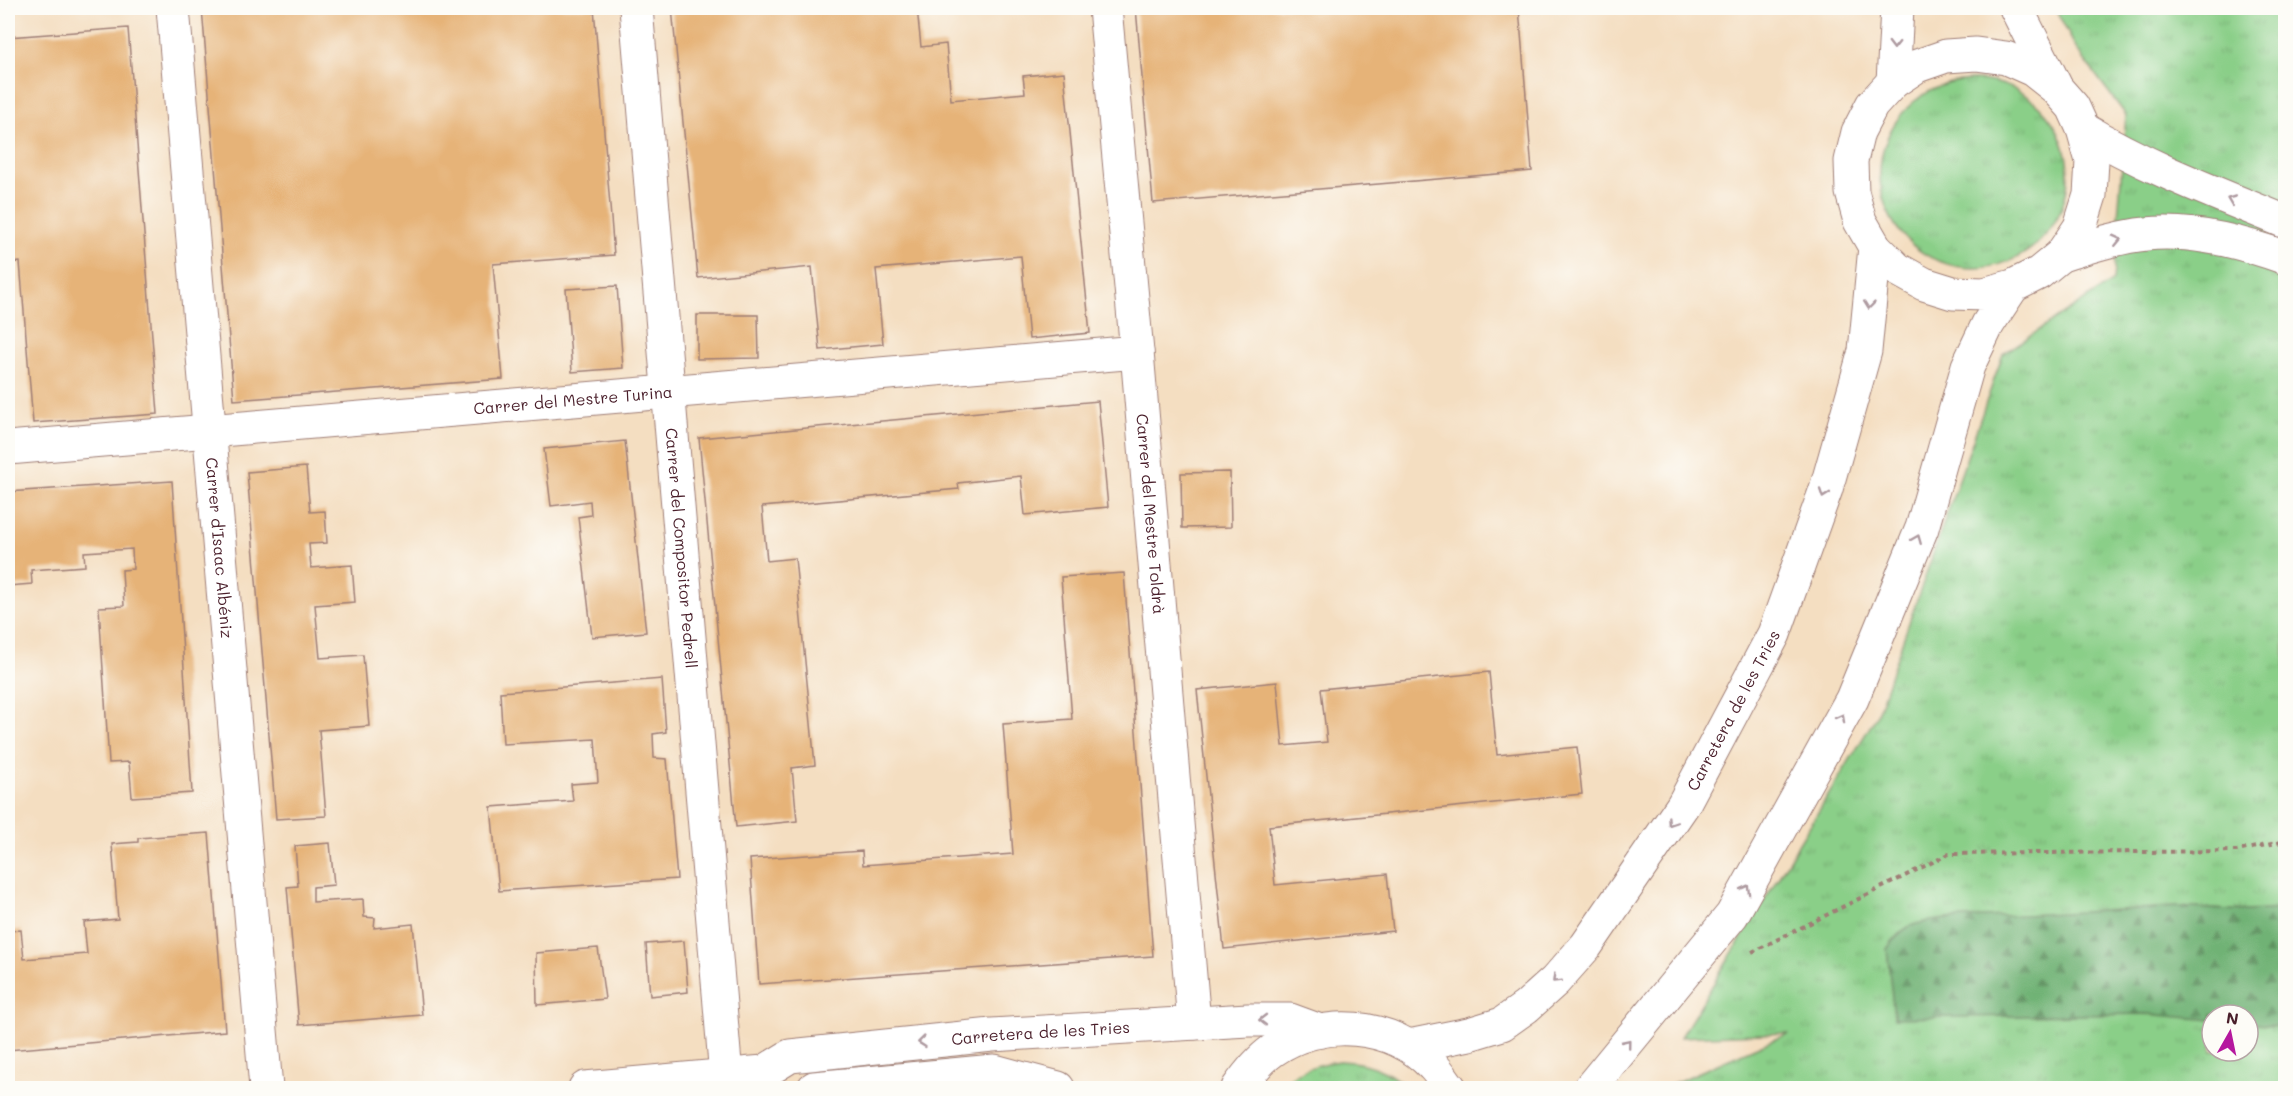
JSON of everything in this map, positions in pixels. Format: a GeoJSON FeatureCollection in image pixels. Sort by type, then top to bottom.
{"type":"FeatureCollection","features":[{"type":"Feature","properties":{"kind":"street","name":"Carrer d'Isaac Albéniz"},"geometry":{"type":"LineString","coordinates":[[173,8],[266,1089]]}},
{"type":"Feature","properties":{"kind":"street","name":"Carrer del Compositor Pedrell"},"geometry":{"type":"LineString","coordinates":[[636,8],[726,1083]]}},
{"type":"Feature","properties":{"kind":"street","name":"Carrer del Mestre Toldrà"},"geometry":{"type":"LineString","coordinates":[[1105,8],[1137,352],[1194,1023]]}},
{"type":"Feature","properties":{"kind":"street"},"geometry":{"type":"LineString","coordinates":[[1893,82],[1897,8]]}},
{"type":"Feature","properties":{"kind":"street"},"geometry":{"type":"LineString","coordinates":[[2016,8],[2057,89]]}},
{"type":"Feature","properties":{"kind":"street"},"geometry":{"type":"LineString","coordinates":[[1976,54],[2006,58],[2033,70],[2057,89],[2073,108],[2083,129],[2092,161],[2090,195],[2080,227],[2061,255],[2039,273],[2013,286],[1984,294],[1953,293],[1915,279],[1897,268],[1875,247],[1860,221],[1852,192],[1851,161],[1858,132],[1872,105],[1893,82],[1917,66],[1946,56],[1976,54]]}},
{"type":"Feature","properties":{"kind":"street"},"geometry":{"type":"LineString","coordinates":[[2083,129],[2166,174],[2286,222]]}},
{"type":"Feature","properties":{"kind":"street"},"geometry":{"type":"LineString","coordinates":[[2061,255],[2144,234],[2169,232],[2240,244],[2286,258]]}},
{"type":"Feature","properties":{"kind":"street","name":"Carretera de les Tries"},"geometry":{"type":"LineString","coordinates":[[1409,1046],[1469,1034],[1502,1024],[1555,981],[1586,946],[1683,805],[1774,634],[1826,489],[1865,351],[1875,247]]}},
{"type":"Feature","properties":{"kind":"street"},"geometry":{"type":"LineString","coordinates":[[1590,1089],[1732,915],[1852,699],[1922,528],[1968,366],[1988,324],[2013,286]]}},
{"type":"Feature","properties":{"kind":"street","name":"Carrer del Mestre Turina"},"geometry":{"type":"LineString","coordinates":[[8,448],[1137,352]]}},
{"type":"Feature","properties":{"kind":"street","name":"Carretera de les Tries"},"geometry":{"type":"LineString","coordinates":[[585,1089],[775,1080],[790,1056],[992,1035],[1194,1023],[1290,1020],[1320,1031]]}},
{"type":"Feature","properties":{"kind":"street"},"geometry":{"type":"LineString","coordinates":[[1238,1089],[1252,1069],[1272,1052],[1294,1038],[1343,1028],[1366,1030],[1388,1036],[1409,1046],[1433,1066],[1450,1089]]}},
{"type":"Feature","properties":{"kind":"street","name":"Carretera de les Tries"},"geometry":{"type":"LineString","coordinates":[[814,1089],[994,1071],[1059,1089]]}},
{"type":"Feature","properties":{"kind":"path"},"geometry":{"type":"LineString","coordinates":[[1748,954],[1949,854],[2237,851],[2286,841]]}},
{"type":"Feature","properties":{"kind":"green space"},"geometry":{"type":"Polygon","coordinates":[[[2055,8],[2285,8],[2285,1088],[1667,1088],[1789,1033],[1681,1037],[1876,717],[2003,354],[2113,281],[2126,115],[2077,50],[2055,8]]]}},
{"type":"Feature","properties":{"kind":"green space"},"geometry":{"type":"Polygon","coordinates":[[[1974,80],[2010,87],[2034,101],[2047,114],[2061,138],[2068,174],[2061,210],[2047,234],[2034,247],[2010,261],[1974,268],[1938,261],[1914,247],[1901,234],[1887,210],[1880,174],[1887,138],[1901,114],[1914,101],[1938,87],[1974,80]]]}},
{"type":"Feature","properties":{"kind":"green space"},"geometry":{"type":"Polygon","coordinates":[[[2177,907],[2247,911],[2285,909],[2285,1027],[2260,1024],[2260,1003],[2200,1003],[2200,1019],[2147,1014],[1894,1018],[1887,949],[1900,933],[1912,925],[1946,919],[2177,907]]]}},
{"type":"Feature","properties":{"kind":"green space"},"geometry":{"type":"Polygon","coordinates":[[[1339,1061],[1358,1063],[1384,1071],[1407,1088],[1278,1088],[1291,1077],[1306,1069],[1339,1061]]]}},
{"type":"Feature","properties":{"kind":"building"},"geometry":{"type":"Polygon","coordinates":[[[202,8],[594,8],[614,255],[493,264],[503,379],[234,400],[202,8]]]}},
{"type":"Feature","properties":{"kind":"building"},"geometry":{"type":"Polygon","coordinates":[[[672,8],[917,8],[921,47],[946,44],[951,100],[1025,93],[1023,76],[1064,72],[1090,333],[1029,339],[1021,256],[876,269],[883,344],[820,350],[812,267],[698,278],[672,8]]]}},
{"type":"Feature","properties":{"kind":"building"},"geometry":{"type":"Polygon","coordinates":[[[1136,8],[1519,8],[1532,171],[1153,203],[1136,8]]]}},
{"type":"Feature","properties":{"kind":"building"},"geometry":{"type":"Polygon","coordinates":[[[128,28],[158,414],[33,423],[20,262],[8,263],[8,37],[128,28]]]}},
{"type":"Feature","properties":{"kind":"building"},"geometry":{"type":"Polygon","coordinates":[[[617,286],[623,368],[572,372],[566,289],[617,286]]]}},
{"type":"Feature","properties":{"kind":"building"},"geometry":{"type":"Polygon","coordinates":[[[697,315],[758,315],[759,358],[697,359],[697,315]]]}},
{"type":"Feature","properties":{"kind":"building"},"geometry":{"type":"Polygon","coordinates":[[[1098,401],[1108,507],[1025,515],[1021,476],[958,483],[959,489],[762,507],[767,561],[795,558],[815,765],[792,768],[797,821],[736,827],[699,438],[1098,401]]]}},
{"type":"Feature","properties":{"kind":"building"},"geometry":{"type":"Polygon","coordinates":[[[625,441],[646,632],[592,637],[578,517],[591,515],[590,501],[551,506],[544,449],[625,441]]]}},
{"type":"Feature","properties":{"kind":"building"},"geometry":{"type":"Polygon","coordinates":[[[306,467],[310,512],[325,511],[327,543],[309,544],[311,568],[352,565],[355,602],[315,605],[320,658],[363,655],[369,726],[319,730],[326,816],[276,819],[247,472],[306,467]]]}},
{"type":"Feature","properties":{"kind":"building"},"geometry":{"type":"Polygon","coordinates":[[[1230,472],[1231,527],[1182,528],[1181,473],[1230,472]]]}},
{"type":"Feature","properties":{"kind":"building"},"geometry":{"type":"Polygon","coordinates":[[[172,481],[192,793],[132,797],[129,762],[109,763],[99,607],[124,606],[122,570],[133,569],[132,549],[84,552],[85,566],[31,570],[32,584],[8,586],[8,492],[172,481]]]}},
{"type":"Feature","properties":{"kind":"building"},"geometry":{"type":"Polygon","coordinates":[[[1124,573],[1153,956],[759,984],[750,859],[862,851],[863,865],[1013,854],[1003,724],[1072,719],[1061,577],[1124,573]]]}},
{"type":"Feature","properties":{"kind":"building"},"geometry":{"type":"Polygon","coordinates":[[[1489,672],[1497,755],[1577,747],[1582,794],[1269,826],[1275,885],[1387,874],[1393,931],[1224,949],[1197,690],[1277,682],[1283,746],[1327,742],[1321,689],[1489,672]]]}},
{"type":"Feature","properties":{"kind":"building"},"geometry":{"type":"Polygon","coordinates":[[[662,679],[666,732],[653,734],[654,758],[667,759],[677,879],[499,891],[491,807],[573,801],[571,784],[598,782],[595,739],[503,744],[500,692],[662,679]]]}},
{"type":"Feature","properties":{"kind":"building"},"geometry":{"type":"Polygon","coordinates":[[[209,833],[225,1031],[8,1050],[8,931],[21,930],[24,959],[87,954],[84,922],[118,919],[112,844],[138,842],[138,838],[209,833]]]}},
{"type":"Feature","properties":{"kind":"building"},"geometry":{"type":"Polygon","coordinates":[[[330,843],[334,885],[313,887],[313,902],[363,899],[364,917],[375,918],[374,928],[413,924],[422,1015],[299,1025],[287,887],[298,886],[295,846],[330,843]]]}},
{"type":"Feature","properties":{"kind":"building"},"geometry":{"type":"Polygon","coordinates":[[[684,941],[688,992],[650,996],[646,944],[684,941]]]}},
{"type":"Feature","properties":{"kind":"building"},"geometry":{"type":"Polygon","coordinates":[[[598,948],[605,999],[537,1005],[536,953],[598,948]]]}}]}
